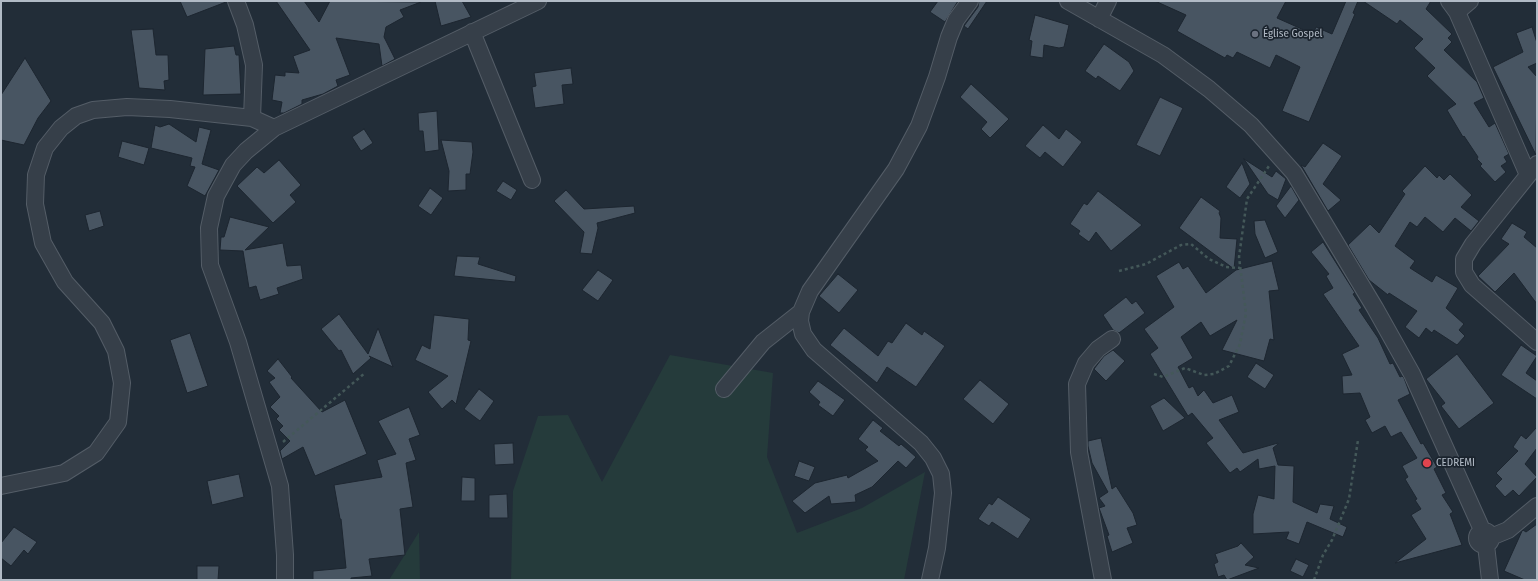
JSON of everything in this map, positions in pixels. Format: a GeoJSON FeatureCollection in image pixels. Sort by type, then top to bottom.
{"type":"FeatureCollection","features":[{"type":"Feature","properties":{"kind":"street"},"geometry":{"type":"LineString","coordinates":[[236,1],[245,25],[254,65],[252,118]]}},
{"type":"Feature","properties":{"kind":"street"},"geometry":{"type":"LineString","coordinates":[[285,580],[285,555],[280,486],[238,342],[210,265],[209,228],[216,196],[232,165],[246,151],[274,128],[538,1]]}},
{"type":"Feature","properties":{"kind":"street"},"geometry":{"type":"LineString","coordinates":[[930,580],[937,548],[943,493],[941,474],[933,458],[921,443],[814,350],[802,334],[801,312],[810,290],[819,275],[896,169],[919,126],[954,26],[970,1]]}},
{"type":"Feature","properties":{"kind":"street"},"geometry":{"type":"LineString","coordinates":[[1068,1],[1163,55],[1209,89],[1251,125],[1294,173],[1375,308],[1412,374],[1487,538],[1490,580]]}},
{"type":"Feature","properties":{"kind":"street"},"geometry":{"type":"LineString","coordinates":[[1099,19],[1108,1]]}},
{"type":"Feature","properties":{"kind":"street"},"geometry":{"type":"LineString","coordinates":[[1470,1],[1453,6],[1532,169],[1473,244],[1464,259],[1464,272],[1472,285],[1531,328],[1537,342]]}},
{"type":"Feature","properties":{"kind":"street"},"geometry":{"type":"LineString","coordinates":[[472,32],[532,180]]}},
{"type":"Feature","properties":{"kind":"street"},"geometry":{"type":"LineString","coordinates":[[1,486],[64,473],[96,453],[118,422],[122,383],[116,351],[102,323],[66,282],[43,243],[35,204],[36,175],[45,148],[61,128],[76,116],[93,110],[127,107],[170,109],[252,118],[274,128]]}},
{"type":"Feature","properties":{"kind":"street"},"geometry":{"type":"LineString","coordinates":[[724,389],[763,342],[801,312]]}},
{"type":"Feature","properties":{"kind":"street"},"geometry":{"type":"LineString","coordinates":[[1103,580],[1079,452],[1077,384],[1086,363],[1098,349],[1112,338]]}},
{"type":"Feature","properties":{"kind":"street"},"geometry":{"type":"LineString","coordinates":[[1487,538],[1508,530],[1537,506]]}},
{"type":"Feature","properties":{"kind":"path"},"geometry":{"type":"LineString","coordinates":[[1154,374],[1163,377],[1185,368],[1204,375],[1214,374],[1229,366],[1240,344],[1246,313],[1240,257],[1247,199],[1276,154]]}},
{"type":"Feature","properties":{"kind":"path"},"geometry":{"type":"LineString","coordinates":[[1119,271],[1146,264],[1181,245],[1191,244],[1210,259],[1226,267],[1240,268]]}},
{"type":"Feature","properties":{"kind":"path"},"geometry":{"type":"LineString","coordinates":[[270,453],[365,373]]}},
{"type":"Feature","properties":{"kind":"path"},"geometry":{"type":"LineString","coordinates":[[1314,580],[1323,555],[1332,540],[1349,499],[1358,440]]}},
{"type":"Feature","properties":{"kind":"green space"},"geometry":{"type":"Polygon","coordinates":[[[670,355],[773,373],[767,457],[797,533],[862,508],[925,472],[904,580],[511,580],[513,491],[538,416],[568,415],[602,482],[670,355]]]}},
{"type":"Feature","properties":{"kind":"green space"},"geometry":{"type":"Polygon","coordinates":[[[419,532],[420,580],[389,580],[419,532]]]}},
{"type":"Feature","properties":{"kind":"building"},"geometry":{"type":"Polygon","coordinates":[[[180,1],[226,1],[226,2],[187,17],[180,1]]]}},
{"type":"Feature","properties":{"kind":"building"},"geometry":{"type":"Polygon","coordinates":[[[276,1],[304,1],[319,22],[330,1],[421,2],[400,10],[404,17],[386,27],[384,37],[395,59],[382,66],[379,44],[336,38],[350,75],[336,80],[338,86],[323,94],[302,100],[302,104],[284,113],[280,113],[282,102],[272,100],[275,75],[285,76],[285,72],[299,73],[293,56],[310,50],[276,1]]]}},
{"type":"Feature","properties":{"kind":"building"},"geometry":{"type":"Polygon","coordinates":[[[435,1],[462,1],[471,17],[441,26],[435,1]]]}},
{"type":"Feature","properties":{"kind":"building"},"geometry":{"type":"Polygon","coordinates":[[[938,1],[958,1],[945,22],[930,12],[938,1]]]}},
{"type":"Feature","properties":{"kind":"building"},"geometry":{"type":"Polygon","coordinates":[[[979,1],[987,1],[968,29],[964,26],[978,7],[979,1]]]}},
{"type":"Feature","properties":{"kind":"building"},"geometry":{"type":"Polygon","coordinates":[[[1155,1],[1286,1],[1277,18],[1313,34],[1316,27],[1332,34],[1346,1],[1358,1],[1353,13],[1355,14],[1309,122],[1282,111],[1300,67],[1276,55],[1270,68],[1237,52],[1233,58],[1227,55],[1225,58],[1177,31],[1186,15],[1155,1]]]}},
{"type":"Feature","properties":{"kind":"building"},"geometry":{"type":"Polygon","coordinates":[[[1363,1],[1431,1],[1426,9],[1452,34],[1448,38],[1452,42],[1444,50],[1477,82],[1484,98],[1474,103],[1489,127],[1495,123],[1509,154],[1504,157],[1507,162],[1501,166],[1506,172],[1495,182],[1480,166],[1482,164],[1477,159],[1478,157],[1464,136],[1463,137],[1447,110],[1456,104],[1427,76],[1435,68],[1414,48],[1423,39],[1400,20],[1397,24],[1363,1]]]}},
{"type":"Feature","properties":{"kind":"building"},"geometry":{"type":"Polygon","coordinates":[[[1035,15],[1069,25],[1064,47],[1059,48],[1044,45],[1043,58],[1030,56],[1032,41],[1029,40],[1035,15]]]}},
{"type":"Feature","properties":{"kind":"building"},"geometry":{"type":"Polygon","coordinates":[[[1532,27],[1537,43],[1537,63],[1528,67],[1537,77],[1536,155],[1493,67],[1523,52],[1516,33],[1532,27]]]}},
{"type":"Feature","properties":{"kind":"building"},"geometry":{"type":"Polygon","coordinates":[[[153,29],[156,55],[168,55],[169,80],[164,81],[165,90],[139,88],[131,30],[153,29]]]}},
{"type":"Feature","properties":{"kind":"building"},"geometry":{"type":"Polygon","coordinates":[[[1104,44],[1129,62],[1134,71],[1120,91],[1098,76],[1096,79],[1085,71],[1104,44]]]}},
{"type":"Feature","properties":{"kind":"building"},"geometry":{"type":"Polygon","coordinates":[[[234,46],[236,55],[239,55],[241,94],[203,95],[205,49],[234,46]]]}},
{"type":"Feature","properties":{"kind":"building"},"geometry":{"type":"Polygon","coordinates":[[[25,58],[51,101],[38,118],[24,145],[1,140],[1,95],[25,58]]]}},
{"type":"Feature","properties":{"kind":"building"},"geometry":{"type":"Polygon","coordinates":[[[571,68],[573,84],[562,85],[564,104],[535,108],[532,87],[536,86],[534,73],[571,68]]]}},
{"type":"Feature","properties":{"kind":"building"},"geometry":{"type":"Polygon","coordinates":[[[971,84],[1009,119],[990,138],[981,129],[987,122],[960,97],[971,84]]]}},
{"type":"Feature","properties":{"kind":"building"},"geometry":{"type":"Polygon","coordinates":[[[1160,97],[1183,108],[1160,156],[1136,145],[1160,97]]]}},
{"type":"Feature","properties":{"kind":"building"},"geometry":{"type":"Polygon","coordinates":[[[437,111],[439,150],[425,152],[423,131],[419,131],[418,113],[437,111]]]}},
{"type":"Feature","properties":{"kind":"building"},"geometry":{"type":"Polygon","coordinates":[[[169,124],[196,142],[199,127],[211,130],[202,164],[219,170],[205,196],[187,186],[195,167],[190,166],[192,158],[151,148],[155,125],[160,127],[169,124]]]}},
{"type":"Feature","properties":{"kind":"building"},"geometry":{"type":"Polygon","coordinates":[[[1043,125],[1059,139],[1066,129],[1082,142],[1063,167],[1045,152],[1040,158],[1025,146],[1043,125]]]}},
{"type":"Feature","properties":{"kind":"building"},"geometry":{"type":"Polygon","coordinates":[[[364,129],[373,143],[361,151],[352,137],[364,129]]]}},
{"type":"Feature","properties":{"kind":"building"},"geometry":{"type":"Polygon","coordinates":[[[441,140],[472,142],[473,152],[470,174],[466,174],[466,190],[448,191],[449,171],[441,140]]]}},
{"type":"Feature","properties":{"kind":"building"},"geometry":{"type":"Polygon","coordinates":[[[122,141],[149,148],[144,165],[118,157],[122,141]]]}},
{"type":"Feature","properties":{"kind":"building"},"geometry":{"type":"Polygon","coordinates":[[[1323,143],[1342,156],[1323,184],[1341,200],[1328,211],[1301,165],[1305,167],[1323,143]]]}},
{"type":"Feature","properties":{"kind":"building"},"geometry":{"type":"Polygon","coordinates":[[[1244,159],[1272,177],[1276,171],[1286,179],[1278,200],[1268,194],[1244,159]]]}},
{"type":"Feature","properties":{"kind":"building"},"geometry":{"type":"Polygon","coordinates":[[[279,160],[301,185],[290,195],[296,202],[273,223],[237,186],[257,167],[264,173],[279,160]]]}},
{"type":"Feature","properties":{"kind":"building"},"geometry":{"type":"Polygon","coordinates":[[[1242,163],[1250,184],[1240,198],[1226,187],[1242,163]]]}},
{"type":"Feature","properties":{"kind":"building"},"geometry":{"type":"Polygon","coordinates":[[[1425,166],[1437,178],[1439,175],[1444,180],[1450,174],[1472,195],[1461,207],[1479,221],[1471,231],[1455,218],[1443,232],[1425,217],[1417,227],[1410,222],[1395,246],[1415,261],[1410,268],[1432,282],[1436,275],[1458,288],[1446,308],[1464,324],[1459,330],[1465,336],[1457,345],[1434,330],[1432,333],[1426,328],[1419,338],[1405,327],[1417,311],[1389,293],[1388,295],[1369,280],[1348,245],[1370,224],[1379,233],[1405,194],[1402,191],[1425,166]]]}},
{"type":"Feature","properties":{"kind":"building"},"geometry":{"type":"Polygon","coordinates":[[[503,181],[517,190],[511,200],[496,191],[503,181]]]}},
{"type":"Feature","properties":{"kind":"building"},"geometry":{"type":"Polygon","coordinates":[[[1291,186],[1299,200],[1285,218],[1276,206],[1291,186]]]}},
{"type":"Feature","properties":{"kind":"building"},"geometry":{"type":"Polygon","coordinates":[[[430,188],[443,198],[431,215],[418,206],[430,188]]]}},
{"type":"Feature","properties":{"kind":"building"},"geometry":{"type":"Polygon","coordinates":[[[566,190],[584,209],[634,206],[635,213],[597,223],[598,228],[592,254],[580,253],[584,232],[554,201],[566,190]]]}},
{"type":"Feature","properties":{"kind":"building"},"geometry":{"type":"Polygon","coordinates":[[[1098,191],[1142,225],[1111,251],[1096,232],[1089,242],[1078,234],[1080,231],[1070,224],[1084,203],[1087,205],[1098,191]]]}},
{"type":"Feature","properties":{"kind":"building"},"geometry":{"type":"Polygon","coordinates":[[[1201,197],[1220,211],[1220,238],[1237,239],[1234,269],[1179,228],[1201,197]]]}},
{"type":"Feature","properties":{"kind":"building"},"geometry":{"type":"Polygon","coordinates":[[[100,211],[104,226],[89,231],[85,215],[100,211]]]}},
{"type":"Feature","properties":{"kind":"building"},"geometry":{"type":"Polygon","coordinates":[[[230,217],[269,227],[245,250],[283,243],[287,266],[301,265],[303,279],[277,288],[279,294],[260,300],[256,286],[249,288],[243,251],[220,250],[221,237],[224,237],[230,217]]]}},
{"type":"Feature","properties":{"kind":"building"},"geometry":{"type":"Polygon","coordinates":[[[1265,220],[1278,252],[1265,258],[1255,234],[1254,221],[1265,220]]]}},
{"type":"Feature","properties":{"kind":"building"},"geometry":{"type":"Polygon","coordinates":[[[1512,223],[1527,232],[1524,237],[1537,248],[1537,304],[1514,273],[1495,292],[1478,276],[1509,244],[1501,239],[1512,223]]]}},
{"type":"Feature","properties":{"kind":"building"},"geometry":{"type":"Polygon","coordinates":[[[1323,242],[1355,293],[1353,294],[1362,308],[1359,310],[1378,338],[1390,364],[1393,363],[1400,377],[1402,376],[1404,378],[1410,394],[1398,400],[1421,444],[1423,443],[1437,467],[1434,469],[1446,493],[1442,495],[1453,512],[1450,514],[1462,545],[1395,563],[1426,539],[1411,515],[1421,509],[1405,479],[1408,477],[1402,466],[1417,458],[1401,432],[1391,437],[1385,426],[1372,433],[1365,420],[1370,417],[1360,393],[1343,394],[1342,376],[1352,375],[1342,354],[1359,346],[1323,294],[1333,288],[1326,276],[1329,274],[1311,252],[1323,242]]]}},
{"type":"Feature","properties":{"kind":"building"},"geometry":{"type":"Polygon","coordinates":[[[457,256],[480,257],[478,264],[516,276],[515,282],[454,276],[457,256]]]}},
{"type":"Feature","properties":{"kind":"building"},"geometry":{"type":"Polygon","coordinates":[[[1272,261],[1279,290],[1269,291],[1274,340],[1270,339],[1264,361],[1222,350],[1237,320],[1210,336],[1201,322],[1181,337],[1193,358],[1178,367],[1189,388],[1193,386],[1198,396],[1204,390],[1213,403],[1232,395],[1239,412],[1219,420],[1243,453],[1278,443],[1273,448],[1278,465],[1294,466],[1293,502],[1317,513],[1320,504],[1334,506],[1330,519],[1347,527],[1343,537],[1307,522],[1299,544],[1286,539],[1289,532],[1253,534],[1253,514],[1258,495],[1274,499],[1275,466],[1259,469],[1258,459],[1240,472],[1237,468],[1230,473],[1206,443],[1213,438],[1192,413],[1188,416],[1150,354],[1158,348],[1144,329],[1174,307],[1156,276],[1179,262],[1183,269],[1188,266],[1206,293],[1236,270],[1272,261]]]}},
{"type":"Feature","properties":{"kind":"building"},"geometry":{"type":"Polygon","coordinates":[[[598,270],[613,280],[598,301],[582,290],[598,270]]]}},
{"type":"Feature","properties":{"kind":"building"},"geometry":{"type":"Polygon","coordinates":[[[838,274],[858,290],[839,313],[819,296],[838,274]]]}},
{"type":"Feature","properties":{"kind":"building"},"geometry":{"type":"Polygon","coordinates":[[[1126,297],[1132,304],[1136,301],[1145,313],[1119,333],[1113,330],[1103,315],[1126,297]]]}},
{"type":"Feature","properties":{"kind":"building"},"geometry":{"type":"Polygon","coordinates":[[[339,314],[368,354],[378,328],[393,367],[369,356],[371,358],[353,374],[341,350],[339,351],[321,329],[339,314]]]}},
{"type":"Feature","properties":{"kind":"building"},"geometry":{"type":"Polygon","coordinates":[[[434,315],[469,319],[468,340],[471,341],[456,404],[452,400],[442,409],[428,392],[448,376],[415,360],[422,345],[430,349],[434,315]]]}},
{"type":"Feature","properties":{"kind":"building"},"geometry":{"type":"Polygon","coordinates":[[[906,323],[922,335],[924,331],[945,346],[916,387],[887,367],[877,383],[830,345],[844,328],[878,356],[888,341],[892,343],[906,323]]]}},
{"type":"Feature","properties":{"kind":"building"},"geometry":{"type":"Polygon","coordinates":[[[190,333],[208,386],[187,393],[170,340],[190,333]]]}},
{"type":"Feature","properties":{"kind":"building"},"geometry":{"type":"Polygon","coordinates":[[[1521,345],[1537,356],[1526,373],[1537,381],[1537,399],[1501,375],[1521,345]]]}},
{"type":"Feature","properties":{"kind":"building"},"geometry":{"type":"Polygon","coordinates":[[[1113,350],[1125,361],[1106,381],[1094,369],[1104,356],[1113,350]]]}},
{"type":"Feature","properties":{"kind":"building"},"geometry":{"type":"Polygon","coordinates":[[[1457,354],[1494,403],[1459,429],[1441,406],[1445,403],[1426,379],[1457,354]]]}},
{"type":"Feature","properties":{"kind":"building"},"geometry":{"type":"Polygon","coordinates":[[[278,359],[292,377],[291,378],[322,412],[345,400],[367,454],[315,476],[303,447],[282,459],[280,451],[290,441],[279,430],[283,426],[276,419],[279,416],[270,407],[280,397],[269,382],[275,378],[267,371],[278,359]]]}},
{"type":"Feature","properties":{"kind":"building"},"geometry":{"type":"Polygon","coordinates":[[[1256,363],[1274,375],[1265,389],[1247,377],[1256,363]]]}},
{"type":"Feature","properties":{"kind":"building"},"geometry":{"type":"Polygon","coordinates":[[[980,380],[1009,404],[993,424],[963,399],[980,380]]]}},
{"type":"Feature","properties":{"kind":"building"},"geometry":{"type":"Polygon","coordinates":[[[818,381],[845,400],[833,416],[818,405],[820,402],[809,392],[818,381]]]}},
{"type":"Feature","properties":{"kind":"building"},"geometry":{"type":"Polygon","coordinates":[[[479,389],[494,401],[480,421],[464,409],[479,389]]]}},
{"type":"Feature","properties":{"kind":"building"},"geometry":{"type":"Polygon","coordinates":[[[1164,398],[1185,418],[1163,431],[1150,406],[1164,398]]]}},
{"type":"Feature","properties":{"kind":"building"},"geometry":{"type":"Polygon","coordinates":[[[409,407],[420,435],[409,439],[416,460],[406,463],[413,507],[400,509],[405,555],[369,559],[372,576],[351,578],[351,580],[313,580],[313,571],[346,568],[341,519],[334,485],[382,477],[377,460],[396,454],[378,421],[409,407]]]}},
{"type":"Feature","properties":{"kind":"building"},"geometry":{"type":"Polygon","coordinates":[[[873,420],[883,428],[880,431],[899,446],[901,444],[916,457],[906,468],[898,461],[872,487],[855,495],[856,502],[831,504],[829,496],[805,513],[792,501],[815,483],[847,475],[848,478],[878,461],[865,450],[868,447],[858,439],[873,420]]]}},
{"type":"Feature","properties":{"kind":"building"},"geometry":{"type":"Polygon","coordinates":[[[1537,427],[1537,448],[1525,464],[1537,477],[1519,496],[1513,490],[1505,497],[1495,486],[1502,479],[1496,473],[1518,451],[1513,447],[1521,435],[1526,439],[1537,427]]]}},
{"type":"Feature","properties":{"kind":"building"},"geometry":{"type":"Polygon","coordinates":[[[1101,438],[1112,489],[1116,486],[1133,513],[1137,525],[1127,528],[1133,543],[1112,552],[1107,536],[1109,535],[1099,508],[1105,506],[1099,498],[1108,492],[1092,463],[1088,446],[1088,441],[1101,438]]]}},
{"type":"Feature","properties":{"kind":"building"},"geometry":{"type":"Polygon","coordinates":[[[513,443],[514,464],[495,465],[494,444],[513,443]]]}},
{"type":"Feature","properties":{"kind":"building"},"geometry":{"type":"Polygon","coordinates":[[[799,461],[815,467],[809,481],[794,476],[799,461]]]}},
{"type":"Feature","properties":{"kind":"building"},"geometry":{"type":"Polygon","coordinates":[[[239,474],[244,497],[212,505],[207,481],[239,474]]]}},
{"type":"Feature","properties":{"kind":"building"},"geometry":{"type":"Polygon","coordinates":[[[462,477],[475,478],[475,501],[461,501],[462,477]]]}},
{"type":"Feature","properties":{"kind":"building"},"geometry":{"type":"Polygon","coordinates":[[[507,494],[508,518],[489,518],[489,495],[507,494]]]}},
{"type":"Feature","properties":{"kind":"building"},"geometry":{"type":"Polygon","coordinates":[[[998,497],[1031,519],[1018,539],[992,522],[989,526],[978,519],[989,503],[992,505],[998,497]]]}},
{"type":"Feature","properties":{"kind":"building"},"geometry":{"type":"Polygon","coordinates":[[[1537,524],[1537,580],[1525,580],[1504,571],[1522,531],[1523,530],[1526,532],[1537,524]]]}},
{"type":"Feature","properties":{"kind":"building"},"geometry":{"type":"Polygon","coordinates":[[[14,527],[37,542],[28,554],[24,550],[11,566],[1,558],[1,543],[14,527]]]}},
{"type":"Feature","properties":{"kind":"building"},"geometry":{"type":"Polygon","coordinates":[[[1241,543],[1254,557],[1245,565],[1259,568],[1227,580],[1224,575],[1218,577],[1214,564],[1218,562],[1215,554],[1238,546],[1241,543]]]}},
{"type":"Feature","properties":{"kind":"building"},"geometry":{"type":"Polygon","coordinates":[[[1296,559],[1309,565],[1303,577],[1290,571],[1296,559]]]}},
{"type":"Feature","properties":{"kind":"building"},"geometry":{"type":"Polygon","coordinates":[[[197,566],[219,566],[218,580],[197,580],[197,566]]]}},
{"type":"Feature","properties":{"kind":"place","name":"Église Gospel"},"geometry":{"type":"Point","coordinates":[1255,34]}},
{"type":"Feature","properties":{"kind":"place","name":"CEDREMI"},"geometry":{"type":"Point","coordinates":[1427,463]}}]}
